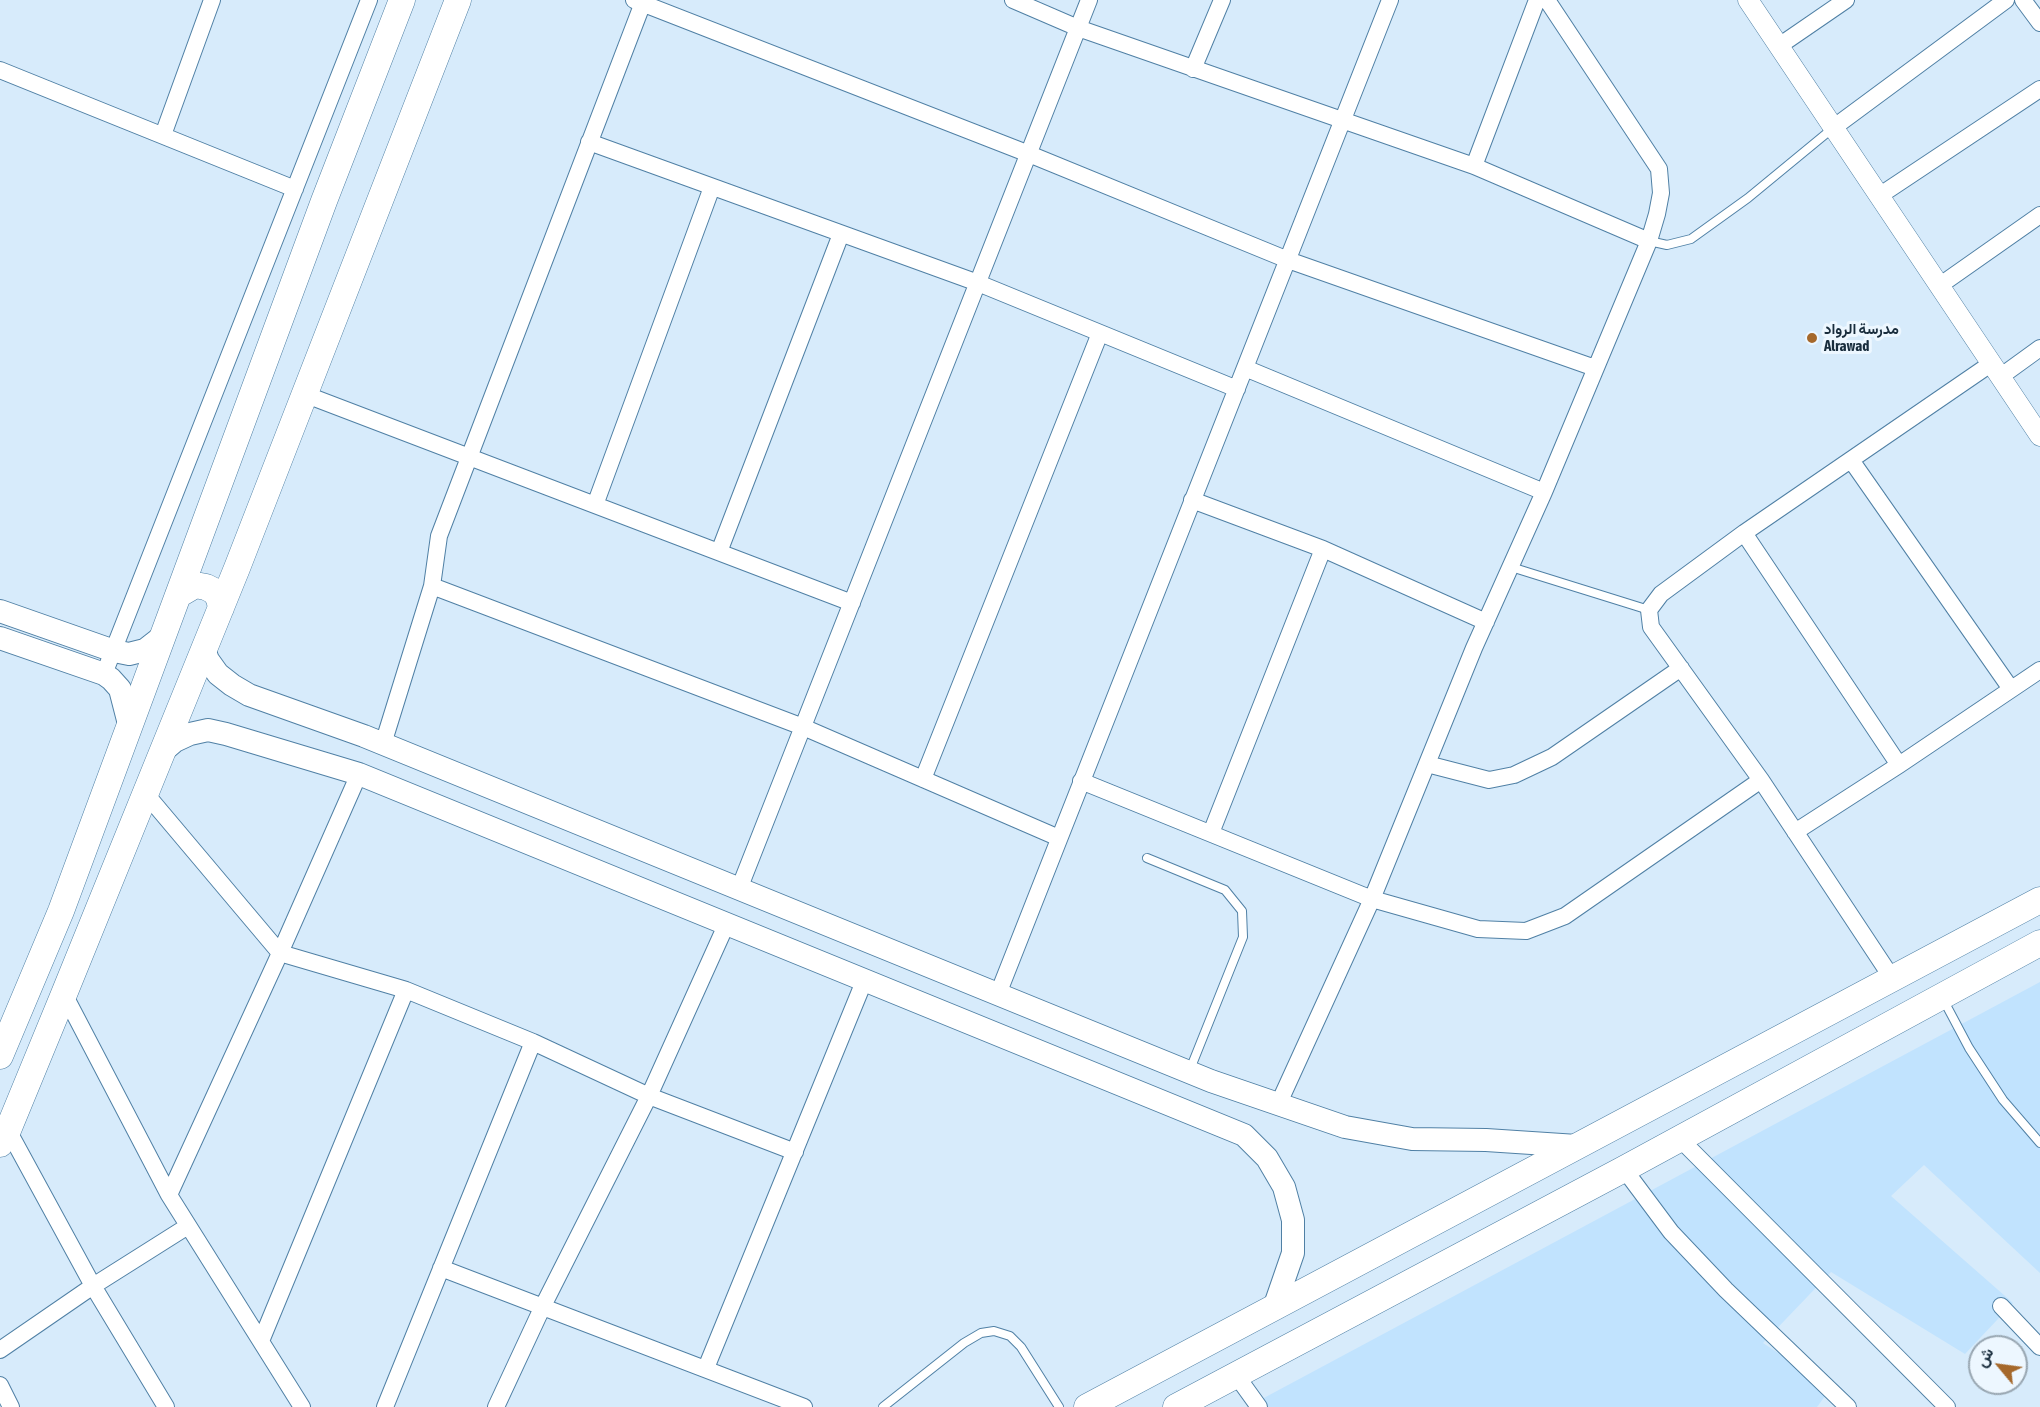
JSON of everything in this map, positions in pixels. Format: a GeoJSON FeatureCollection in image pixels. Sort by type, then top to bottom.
{"type":"FeatureCollection","features":[{"type":"Feature","properties":{"kind":"main road"},"geometry":{"type":"LineString","coordinates":[[0,1056],[61,911],[324,201],[402,0]]}},
{"type":"Feature","properties":{"kind":"main road"},"geometry":{"type":"LineString","coordinates":[[4,1137],[221,608],[458,0]]}},
{"type":"Feature","properties":{"kind":"main road"},"geometry":{"type":"LineString","coordinates":[[178,595],[195,585],[206,587],[214,591],[219,598],[221,608]]}},
{"type":"Feature","properties":{"kind":"main road"},"geometry":{"type":"LineString","coordinates":[[0,611],[114,651],[129,654],[146,650],[164,636]]}},
{"type":"Feature","properties":{"kind":"main road"},"geometry":{"type":"LineString","coordinates":[[0,638],[104,674],[120,689],[129,724]]}},
{"type":"Feature","properties":{"kind":"main road"},"geometry":{"type":"LineString","coordinates":[[204,649],[208,660],[218,674],[249,695],[383,744],[1211,1081],[1345,1126],[1412,1139],[1486,1140],[1577,1146]]}},
{"type":"Feature","properties":{"kind":"main road"},"geometry":{"type":"LineString","coordinates":[[161,753],[175,741],[190,734],[208,730],[359,774],[1244,1135],[1268,1158],[1284,1187],[1293,1220],[1293,1253],[1274,1308]]}},
{"type":"Feature","properties":{"kind":"main road"},"geometry":{"type":"LineString","coordinates":[[104,795],[107,807],[116,814],[126,817],[133,816],[143,800]]}},
{"type":"Feature","properties":{"kind":"main road"},"geometry":{"type":"LineString","coordinates":[[1087,1407],[2040,900]]}},
{"type":"Feature","properties":{"kind":"main road"},"geometry":{"type":"LineString","coordinates":[[803,954],[819,921]]}},
{"type":"Feature","properties":{"kind":"main road"},"geometry":{"type":"LineString","coordinates":[[1176,1407],[1624,1169],[2040,943]]}},
{"type":"Feature","properties":{"kind":"main road"},"geometry":{"type":"LineString","coordinates":[[1854,999],[1871,1035]]}},
{"type":"Feature","properties":{"kind":"main road"},"geometry":{"type":"LineString","coordinates":[[1197,1114],[1211,1081]]}},
{"type":"Feature","properties":{"kind":"street"},"geometry":{"type":"LineString","coordinates":[[163,135],[212,0]]}},
{"type":"Feature","properties":{"kind":"street"},"geometry":{"type":"LineString","coordinates":[[104,674],[369,0]]}},
{"type":"Feature","properties":{"kind":"street"},"geometry":{"type":"LineString","coordinates":[[1013,0],[1078,28],[1474,166],[1649,241]]}},
{"type":"Feature","properties":{"kind":"street"},"geometry":{"type":"LineString","coordinates":[[740,889],[1089,0]]}},
{"type":"Feature","properties":{"kind":"street"},"geometry":{"type":"LineString","coordinates":[[1193,69],[1222,0]]}},
{"type":"Feature","properties":{"kind":"street"},"geometry":{"type":"LineString","coordinates":[[998,994],[1390,0]]}},
{"type":"Feature","properties":{"kind":"street"},"geometry":{"type":"LineString","coordinates":[[1474,166],[1537,0]]}},
{"type":"Feature","properties":{"kind":"street"},"geometry":{"type":"LineString","coordinates":[[1278,1105],[1372,899],[1486,622],[1544,492],[1649,241],[1661,194],[1659,169],[1548,0]]}},
{"type":"Feature","properties":{"kind":"street"},"geometry":{"type":"LineString","coordinates":[[1748,0],[2040,436]]}},
{"type":"Feature","properties":{"kind":"street"},"geometry":{"type":"LineString","coordinates":[[1779,46],[1846,0]]}},
{"type":"Feature","properties":{"kind":"street"},"geometry":{"type":"LineString","coordinates":[[1833,128],[2006,0]]}},
{"type":"Feature","properties":{"kind":"street"},"geometry":{"type":"LineString","coordinates":[[2023,0],[2040,23]]}},
{"type":"Feature","properties":{"kind":"street"},"geometry":{"type":"LineString","coordinates":[[383,744],[432,586],[439,536],[589,142],[640,1],[1029,154],[1288,260],[1595,369]]}},
{"type":"Feature","properties":{"kind":"street"},"geometry":{"type":"LineString","coordinates":[[0,70],[295,189]]}},
{"type":"Feature","properties":{"kind":"street"},"geometry":{"type":"LineString","coordinates":[[1879,196],[2040,89]]}},
{"type":"Feature","properties":{"kind":"street"},"geometry":{"type":"LineString","coordinates":[[589,142],[978,283],[1237,389]]}},
{"type":"Feature","properties":{"kind":"street"},"geometry":{"type":"LineString","coordinates":[[595,505],[712,187]]}},
{"type":"Feature","properties":{"kind":"street"},"geometry":{"type":"LineString","coordinates":[[1940,286],[2040,215]]}},
{"type":"Feature","properties":{"kind":"street"},"geometry":{"type":"LineString","coordinates":[[719,552],[841,234]]}},
{"type":"Feature","properties":{"kind":"street"},"geometry":{"type":"LineString","coordinates":[[923,779],[1100,333]]}},
{"type":"Feature","properties":{"kind":"street"},"geometry":{"type":"LineString","coordinates":[[1892,978],[1761,780],[1651,627],[1649,610],[1661,594],[1744,533],[1851,460],[1996,370],[2040,348]]}},
{"type":"Feature","properties":{"kind":"street"},"geometry":{"type":"LineString","coordinates":[[1245,368],[1544,492]]}},
{"type":"Feature","properties":{"kind":"street"},"geometry":{"type":"LineString","coordinates":[[304,394],[852,603]]}},
{"type":"Feature","properties":{"kind":"street"},"geometry":{"type":"LineString","coordinates":[[1851,460],[2011,689]]}},
{"type":"Feature","properties":{"kind":"street"},"geometry":{"type":"LineString","coordinates":[[1192,500],[1323,549],[1486,622]]}},
{"type":"Feature","properties":{"kind":"street"},"geometry":{"type":"LineString","coordinates":[[1744,533],[1899,765]]}},
{"type":"Feature","properties":{"kind":"street"},"geometry":{"type":"LineString","coordinates":[[1211,833],[1323,549]]}},
{"type":"Feature","properties":{"kind":"street"},"geometry":{"type":"LineString","coordinates":[[432,586],[803,727],[1059,838]]}},
{"type":"Feature","properties":{"kind":"street"},"geometry":{"type":"LineString","coordinates":[[1427,764],[1489,780],[1514,775],[1552,757],[1681,668]]}},
{"type":"Feature","properties":{"kind":"street"},"geometry":{"type":"LineString","coordinates":[[1795,832],[2040,670]]}},
{"type":"Feature","properties":{"kind":"street"},"geometry":{"type":"LineString","coordinates":[[169,1196],[280,954],[359,774]]}},
{"type":"Feature","properties":{"kind":"street"},"geometry":{"type":"LineString","coordinates":[[1081,781],[1372,899],[1478,929],[1526,931],[1565,916],[1761,780]]}},
{"type":"Feature","properties":{"kind":"street"},"geometry":{"type":"LineString","coordinates":[[143,800],[280,954],[406,990],[533,1042],[649,1096],[795,1152]]}},
{"type":"Feature","properties":{"kind":"street"},"geometry":{"type":"LineString","coordinates":[[496,1407],[543,1306],[649,1096],[727,923]]}},
{"type":"Feature","properties":{"kind":"street"},"geometry":{"type":"LineString","coordinates":[[706,1368],[865,979]]}},
{"type":"Feature","properties":{"kind":"street"},"geometry":{"type":"LineString","coordinates":[[261,1341],[406,990]]}},
{"type":"Feature","properties":{"kind":"street"},"geometry":{"type":"LineString","coordinates":[[64,994],[169,1196],[302,1407]]}},
{"type":"Feature","properties":{"kind":"street"},"geometry":{"type":"LineString","coordinates":[[385,1407],[533,1042]]}},
{"type":"Feature","properties":{"kind":"street"},"geometry":{"type":"LineString","coordinates":[[4,1137],[166,1407]]}},
{"type":"Feature","properties":{"kind":"street"},"geometry":{"type":"LineString","coordinates":[[1679,1138],[1947,1407]]}},
{"type":"Feature","properties":{"kind":"street"},"geometry":{"type":"LineString","coordinates":[[1624,1169],[1671,1232],[1726,1290],[1848,1407]]}},
{"type":"Feature","properties":{"kind":"street"},"geometry":{"type":"LineString","coordinates":[[0,1350],[93,1286],[188,1226]]}},
{"type":"Feature","properties":{"kind":"street"},"geometry":{"type":"LineString","coordinates":[[441,1268],[804,1407]]}},
{"type":"Feature","properties":{"kind":"street"},"geometry":{"type":"LineString","coordinates":[[2001,1306],[2040,1347]]}},
{"type":"Feature","properties":{"kind":"street"},"geometry":{"type":"LineString","coordinates":[[1236,1375],[1259,1407]]}},
{"type":"Feature","properties":{"kind":"street"},"geometry":{"type":"LineString","coordinates":[[0,1385],[11,1407]]}},
{"type":"Feature","properties":{"kind":"lane"},"geometry":{"type":"LineString","coordinates":[[1649,241],[1667,245],[1691,239],[1748,198],[1833,128]]}},
{"type":"Feature","properties":{"kind":"lane"},"geometry":{"type":"LineString","coordinates":[[1511,567],[1649,610]]}},
{"type":"Feature","properties":{"kind":"lane"},"geometry":{"type":"LineString","coordinates":[[1147,858],[1225,890],[1242,911],[1243,937],[1189,1072]]}},
{"type":"Feature","properties":{"kind":"lane"},"geometry":{"type":"LineString","coordinates":[[1941,996],[1969,1048],[2003,1100],[2040,1143]]}},
{"type":"Feature","properties":{"kind":"lane"},"geometry":{"type":"LineString","coordinates":[[883,1407],[964,1344],[981,1333],[994,1331],[1010,1336],[1021,1347],[1059,1407]]}},
{"type":"Feature","properties":{"kind":"shaded area"},"geometry":{"type":"Polygon","coordinates":[[[2040,982],[2040,1273],[1924,1165],[1891,1196],[2013,1303],[1983,1335],[1968,1335],[1968,1351],[1965,1354],[1831,1272],[1763,1343],[1831,1388],[1817,1407],[1247,1407],[2040,982]]]}},
{"type":"Feature","properties":{"kind":"place","name":"مدرسة الرواد Alrawad"},"geometry":{"type":"Point","coordinates":[1812,338]}}]}
